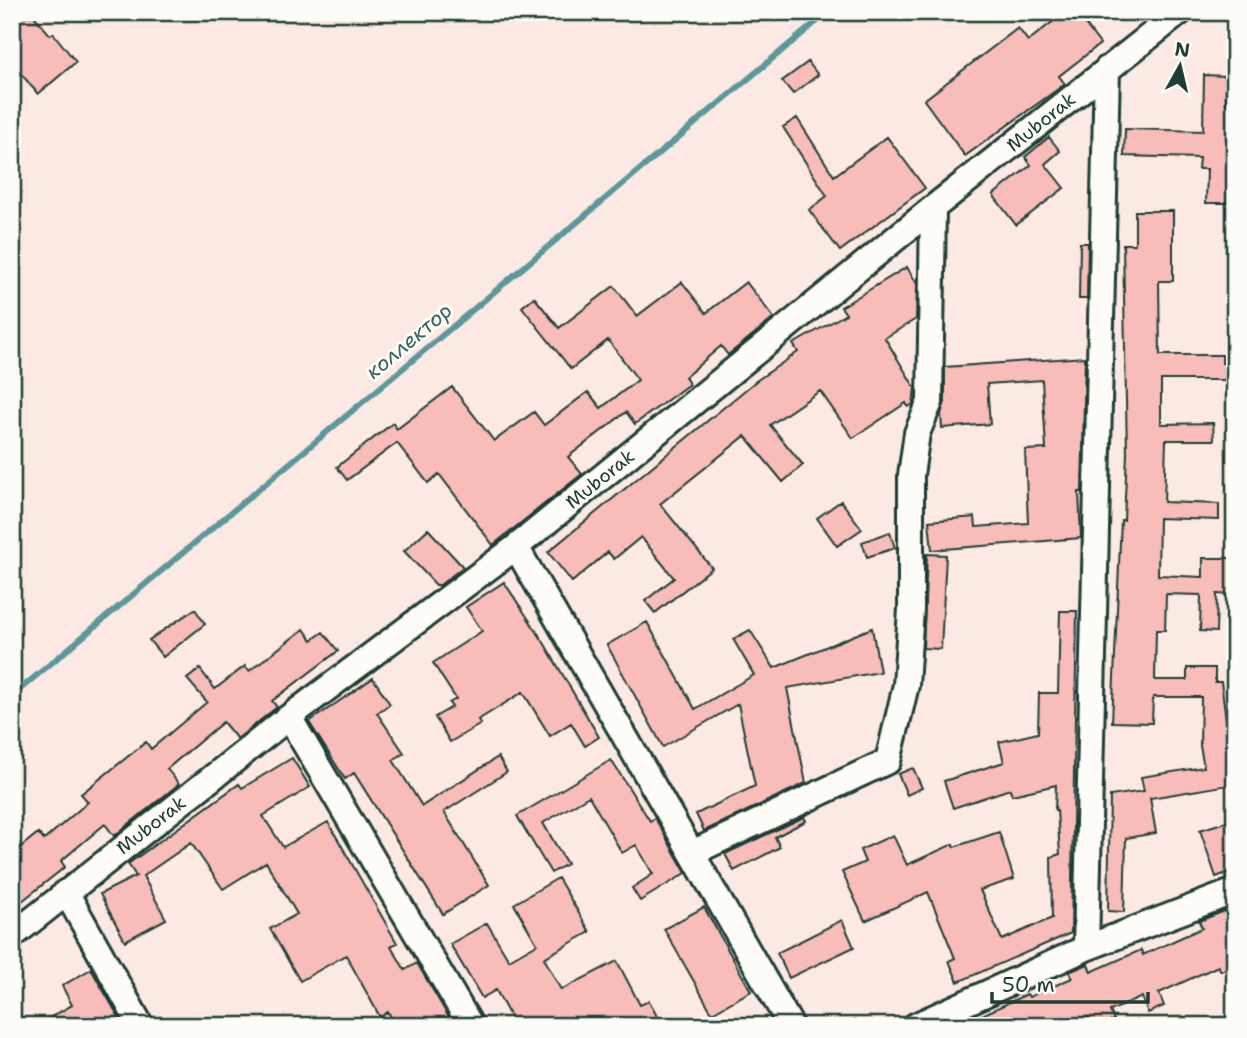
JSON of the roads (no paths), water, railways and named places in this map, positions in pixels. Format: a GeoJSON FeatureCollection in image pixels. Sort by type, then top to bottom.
{"type":"FeatureCollection","features":[{"type":"Feature","properties":{"kind":"street","name":"Muborak"},"geometry":{"type":"LineString","coordinates":[[12,936],[289,717],[516,547],[933,208],[1180,12]]}},
{"type":"Feature","properties":{"kind":"street"},"geometry":{"type":"LineString","coordinates":[[1086,948],[1107,69]]}},
{"type":"Feature","properties":{"kind":"street"},"geometry":{"type":"LineString","coordinates":[[692,853],[888,761],[906,685],[911,609],[911,475],[917,433],[930,402],[933,208]]}},
{"type":"Feature","properties":{"kind":"street"},"geometry":{"type":"LineString","coordinates":[[516,547],[791,1026]]}},
{"type":"Feature","properties":{"kind":"street"},"geometry":{"type":"LineString","coordinates":[[289,717],[471,1026]]}},
{"type":"Feature","properties":{"kind":"street"},"geometry":{"type":"LineString","coordinates":[[915,1026],[1086,948],[1235,891]]}},
{"type":"Feature","properties":{"kind":"street"},"geometry":{"type":"LineString","coordinates":[[66,892],[141,1026]]}},
{"type":"Feature","properties":{"kind":"waterway","name":"коллектор"},"geometry":{"type":"LineString","coordinates":[[12,696],[828,12]]}}]}
